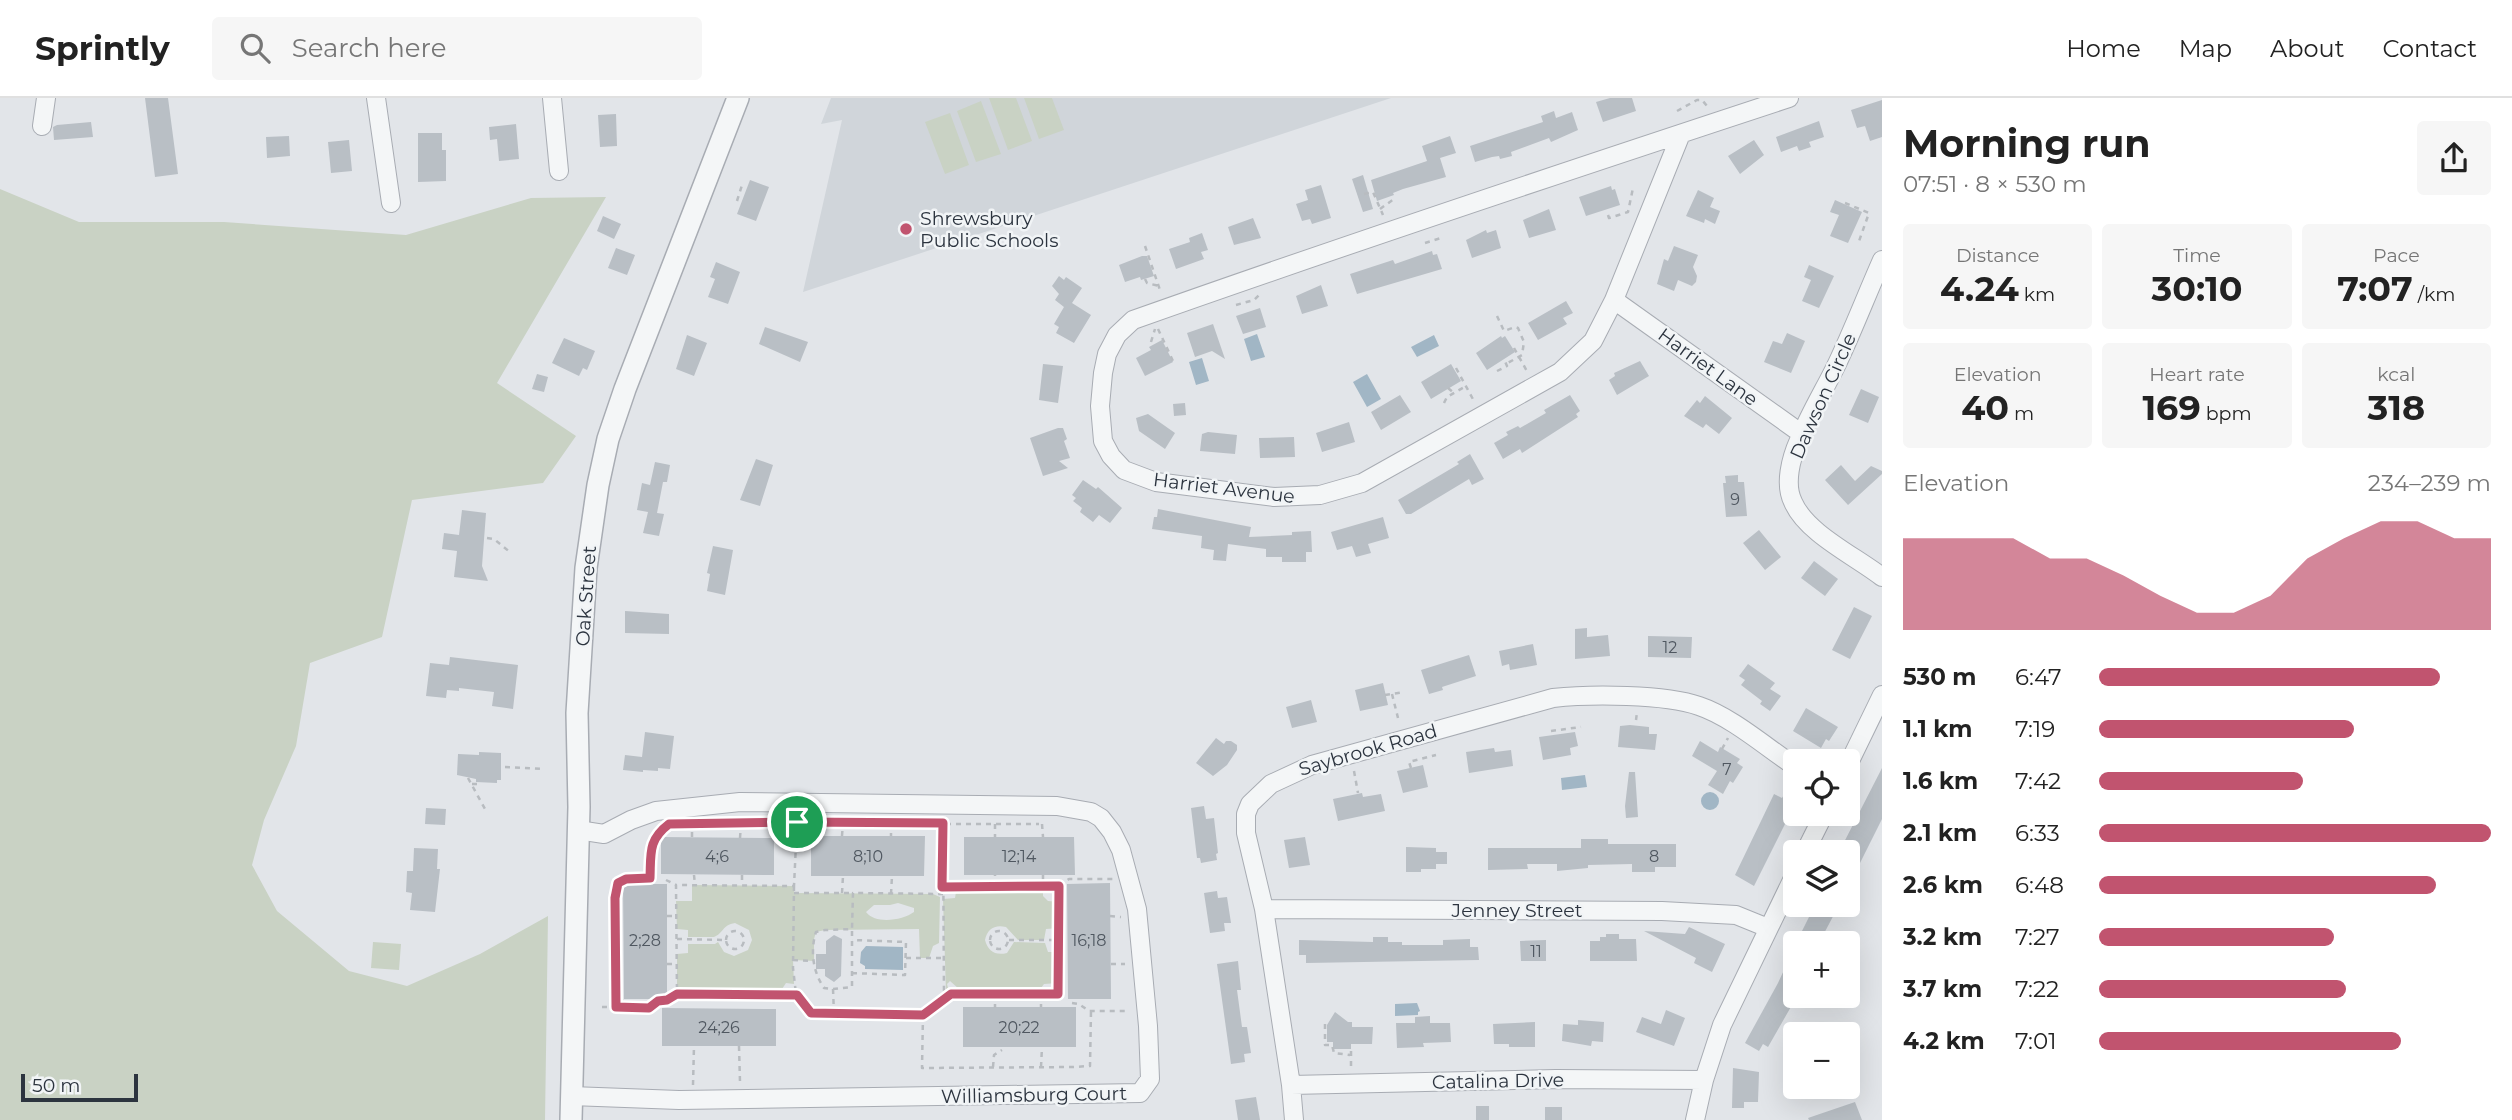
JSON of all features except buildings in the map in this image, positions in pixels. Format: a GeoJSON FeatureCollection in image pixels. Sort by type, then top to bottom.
{"type":"FeatureCollection","features":[{"type":"Feature","properties":{"kind":"street"},"geometry":{"type":"LineString","coordinates":[[42,127],[46,98]]}},
{"type":"Feature","properties":{"kind":"street"},"geometry":{"type":"LineString","coordinates":[[376,98],[391,204]]}},
{"type":"Feature","properties":{"kind":"street"},"geometry":{"type":"LineString","coordinates":[[552,98],[559,171]]}},
{"type":"Feature","properties":{"kind":"street","name":"Oak Street"},"geometry":{"type":"LineString","coordinates":[[570,1120],[578,830],[577,713],[586,575],[605,451],[629,378],[738,98]]}},
{"type":"Feature","properties":{"kind":"street","name":"Harriet Avenue"},"geometry":{"type":"LineString","coordinates":[[1681,134],[1614,300],[1593,341],[1560,372],[1371,479],[1320,495],[1274,497],[1156,482],[1124,470],[1111,456],[1103,440],[1100,406],[1103,373],[1107,354],[1117,335],[1133,320],[1681,134],[1789,98]]}},
{"type":"Feature","properties":{"kind":"street","name":"Dawson Circle"},"geometry":{"type":"LineString","coordinates":[[1882,260],[1835,368],[1802,434],[1788,479],[1788,490],[1794,505],[1813,528],[1882,577]]}},
{"type":"Feature","properties":{"kind":"street","name":"Harriet Lane"},"geometry":{"type":"LineString","coordinates":[[1614,300],[1802,434]]}},
{"type":"Feature","properties":{"kind":"street","name":"Saybrook Road"},"geometry":{"type":"LineString","coordinates":[[1294,1120],[1264,909],[1246,833],[1245,814],[1250,804],[1271,784],[1290,774],[1350,754],[1553,698],[1583,695],[1676,701],[1700,706],[1783,758]]}},
{"type":"Feature","properties":{"kind":"street"},"geometry":{"type":"LineString","coordinates":[[1856,749],[1881,699]]}},
{"type":"Feature","properties":{"kind":"street","name":"Williamsburg Court"},"geometry":{"type":"LineString","coordinates":[[571,1096],[692,1100],[1140,1093],[1150,1079],[1149,1026],[1137,909],[1121,850],[1101,818],[1091,812],[1057,806],[740,802],[656,811],[604,834],[578,830]]}},
{"type":"Feature","properties":{"kind":"street"},"geometry":{"type":"LineString","coordinates":[[1695,1120],[1704,1080],[1723,1023],[1783,898]]}},
{"type":"Feature","properties":{"kind":"street","name":"Jenney Street"},"geometry":{"type":"LineString","coordinates":[[1264,909],[1662,911],[1736,915],[1768,928]]}},
{"type":"Feature","properties":{"kind":"street","name":"Catalina Drive"},"geometry":{"type":"LineString","coordinates":[[1291,1085],[1556,1079],[1704,1080]]}},
{"type":"Feature","properties":{"kind":"path"},"geometry":{"type":"LineString","coordinates":[[1677,111],[1694,100],[1702,100],[1707,106]]}},
{"type":"Feature","properties":{"kind":"path"},"geometry":{"type":"LineString","coordinates":[[737,201],[743,182]]}},
{"type":"Feature","properties":{"kind":"path"},"geometry":{"type":"LineString","coordinates":[[1608,215],[1609,218],[1628,212],[1633,188]]}},
{"type":"Feature","properties":{"kind":"path"},"geometry":{"type":"LineString","coordinates":[[1364,194],[1373,192],[1384,220]]}},
{"type":"Feature","properties":{"kind":"path"},"geometry":{"type":"LineString","coordinates":[[1380,209],[1394,199],[1393,197]]}},
{"type":"Feature","properties":{"kind":"path"},"geometry":{"type":"LineString","coordinates":[[1845,202],[1869,213],[1858,244]]}},
{"type":"Feature","properties":{"kind":"path"},"geometry":{"type":"LineString","coordinates":[[1856,224],[1864,228]]}},
{"type":"Feature","properties":{"kind":"path"},"geometry":{"type":"LineString","coordinates":[[1425,243],[1441,238]]}},
{"type":"Feature","properties":{"kind":"path"},"geometry":{"type":"LineString","coordinates":[[1145,246],[1166,309]]}},
{"type":"Feature","properties":{"kind":"path"},"geometry":{"type":"LineString","coordinates":[[1145,279],[1147,283],[1159,286]]}},
{"type":"Feature","properties":{"kind":"path"},"geometry":{"type":"LineString","coordinates":[[1497,316],[1504,331],[1515,327],[1521,331],[1523,349],[1519,357],[1497,371]]}},
{"type":"Feature","properties":{"kind":"path"},"geometry":{"type":"LineString","coordinates":[[1151,342],[1156,326],[1174,361]]}},
{"type":"Feature","properties":{"kind":"path"},"geometry":{"type":"LineString","coordinates":[[1514,348],[1535,386]]}},
{"type":"Feature","properties":{"kind":"path"},"geometry":{"type":"LineString","coordinates":[[1504,359],[1506,364]]}},
{"type":"Feature","properties":{"kind":"path"},"geometry":{"type":"LineString","coordinates":[[1456,368],[1483,415]]}},
{"type":"Feature","properties":{"kind":"path"},"geometry":{"type":"LineString","coordinates":[[1444,403],[1447,397],[1466,386]]}},
{"type":"Feature","properties":{"kind":"path"},"geometry":{"type":"LineString","coordinates":[[1448,388],[1454,393]]}},
{"type":"Feature","properties":{"kind":"path"},"geometry":{"type":"LineString","coordinates":[[487,538],[494,539],[511,553]]}},
{"type":"Feature","properties":{"kind":"path"},"geometry":{"type":"LineString","coordinates":[[1385,695],[1404,692]]}},
{"type":"Feature","properties":{"kind":"path"},"geometry":{"type":"LineString","coordinates":[[1392,694],[1398,718]]}},
{"type":"Feature","properties":{"kind":"path"},"geometry":{"type":"LineString","coordinates":[[1551,731],[1581,727]]}},
{"type":"Feature","properties":{"kind":"path"},"geometry":{"type":"LineString","coordinates":[[1350,754],[1358,793]]}},
{"type":"Feature","properties":{"kind":"path"},"geometry":{"type":"LineString","coordinates":[[1410,768],[1409,762],[1436,755]]}},
{"type":"Feature","properties":{"kind":"path"},"geometry":{"type":"LineString","coordinates":[[505,766],[543,769]]}},
{"type":"Feature","properties":{"kind":"path"},"geometry":{"type":"LineString","coordinates":[[468,778],[485,809]]}},
{"type":"Feature","properties":{"kind":"path"},"geometry":{"type":"LineString","coordinates":[[472,783],[480,784]]}},
{"type":"Feature","properties":{"kind":"path"},"geometry":{"type":"LineString","coordinates":[[944,998],[942,887],[945,804]]}},
{"type":"Feature","properties":{"kind":"path"},"geometry":{"type":"LineString","coordinates":[[797,822],[793,960],[797,995],[811,1013],[923,1015],[951,994],[1058,994],[1059,886]]}},
{"type":"Feature","properties":{"kind":"path"},"geometry":{"type":"LineString","coordinates":[[842,836],[843,822]]}},
{"type":"Feature","properties":{"kind":"path"},"geometry":{"type":"LineString","coordinates":[[891,823],[891,836]]}},
{"type":"Feature","properties":{"kind":"path"},"geometry":{"type":"LineString","coordinates":[[616,1007],[615,898],[618,883],[626,879],[650,878],[653,842],[658,832],[669,824]]}},
{"type":"Feature","properties":{"kind":"path"},"geometry":{"type":"LineString","coordinates":[[681,824],[692,824],[692,837]]}},
{"type":"Feature","properties":{"kind":"path"},"geometry":{"type":"LineString","coordinates":[[704,824],[1042,824],[1043,837]]}},
{"type":"Feature","properties":{"kind":"path"},"geometry":{"type":"LineString","coordinates":[[740,838],[741,824]]}},
{"type":"Feature","properties":{"kind":"path"},"geometry":{"type":"LineString","coordinates":[[995,824],[995,837]]}},
{"type":"Feature","properties":{"kind":"path"},"geometry":{"type":"LineString","coordinates":[[694,875],[695,885]]}},
{"type":"Feature","properties":{"kind":"path"},"geometry":{"type":"LineString","coordinates":[[742,875],[742,886]]}},
{"type":"Feature","properties":{"kind":"path"},"geometry":{"type":"LineString","coordinates":[[995,875],[995,886]]}},
{"type":"Feature","properties":{"kind":"path"},"geometry":{"type":"LineString","coordinates":[[1043,875],[1043,886]]}},
{"type":"Feature","properties":{"kind":"path"},"geometry":{"type":"LineString","coordinates":[[842,893],[843,876]]}},
{"type":"Feature","properties":{"kind":"path"},"geometry":{"type":"LineString","coordinates":[[891,894],[892,876]]}},
{"type":"Feature","properties":{"kind":"path"},"geometry":{"type":"LineString","coordinates":[[942,887],[1059,886],[1069,879],[1117,881]]}},
{"type":"Feature","properties":{"kind":"path"},"geometry":{"type":"LineString","coordinates":[[666,880],[676,885],[794,886]]}},
{"type":"Feature","properties":{"kind":"path"},"geometry":{"type":"LineString","coordinates":[[676,885],[677,994]]}},
{"type":"Feature","properties":{"kind":"path"},"geometry":{"type":"LineString","coordinates":[[794,893],[943,894]]}},
{"type":"Feature","properties":{"kind":"path"},"geometry":{"type":"LineString","coordinates":[[852,929],[816,932],[814,961],[818,980],[824,988],[852,987],[853,893]]}},
{"type":"Feature","properties":{"kind":"path"},"geometry":{"type":"LineString","coordinates":[[667,916],[677,916]]}},
{"type":"Feature","properties":{"kind":"path"},"geometry":{"type":"LineString","coordinates":[[1059,916],[1067,917]]}},
{"type":"Feature","properties":{"kind":"path"},"geometry":{"type":"LineString","coordinates":[[1110,916],[1123,917]]}},
{"type":"Feature","properties":{"kind":"path"},"geometry":{"type":"LineString","coordinates":[[834,929],[834,936]]}},
{"type":"Feature","properties":{"kind":"path"},"geometry":{"type":"LineString","coordinates":[[735,930],[743,934],[745,940],[742,946],[733,949],[725,940],[729,932],[735,930]]}},
{"type":"Feature","properties":{"kind":"path"},"geometry":{"type":"LineString","coordinates":[[998,931],[1006,935],[1008,940],[1002,948],[993,946],[991,942],[993,934],[998,931]]}},
{"type":"Feature","properties":{"kind":"path"},"geometry":{"type":"LineString","coordinates":[[677,939],[725,940]]}},
{"type":"Feature","properties":{"kind":"path"},"geometry":{"type":"LineString","coordinates":[[852,940],[906,942],[905,975],[852,973]]}},
{"type":"Feature","properties":{"kind":"path"},"geometry":{"type":"LineString","coordinates":[[1008,940],[1059,940]]}},
{"type":"Feature","properties":{"kind":"path"},"geometry":{"type":"LineString","coordinates":[[906,958],[943,958]]}},
{"type":"Feature","properties":{"kind":"path"},"geometry":{"type":"LineString","coordinates":[[793,960],[814,961]]}},
{"type":"Feature","properties":{"kind":"path"},"geometry":{"type":"LineString","coordinates":[[667,964],[677,964]]}},
{"type":"Feature","properties":{"kind":"path"},"geometry":{"type":"LineString","coordinates":[[1058,964],[1068,964]]}},
{"type":"Feature","properties":{"kind":"path"},"geometry":{"type":"LineString","coordinates":[[1111,964],[1129,964]]}},
{"type":"Feature","properties":{"kind":"path"},"geometry":{"type":"LineString","coordinates":[[834,981],[834,1014]]}},
{"type":"Feature","properties":{"kind":"path"},"geometry":{"type":"LineString","coordinates":[[602,1007],[649,1008],[658,1001],[667,1000],[677,994],[797,995]]}},
{"type":"Feature","properties":{"kind":"path"},"geometry":{"type":"LineString","coordinates":[[995,994],[996,1008]]}},
{"type":"Feature","properties":{"kind":"path"},"geometry":{"type":"LineString","coordinates":[[1041,994],[1041,1007]]}},
{"type":"Feature","properties":{"kind":"path"},"geometry":{"type":"LineString","coordinates":[[1072,1003],[1091,1011],[1131,1010]]}},
{"type":"Feature","properties":{"kind":"path"},"geometry":{"type":"LineString","coordinates":[[923,1015],[922,1068],[1090,1066],[1091,1011]]}},
{"type":"Feature","properties":{"kind":"path"},"geometry":{"type":"LineString","coordinates":[[1325,1024],[1325,1045],[1332,1045],[1335,1053],[1351,1053],[1351,1069]]}},
{"type":"Feature","properties":{"kind":"path"},"geometry":{"type":"LineString","coordinates":[[692,1100],[694,1046]]}},
{"type":"Feature","properties":{"kind":"path"},"geometry":{"type":"LineString","coordinates":[[739,1046],[740,1099]]}},
{"type":"Feature","properties":{"kind":"path"},"geometry":{"type":"LineString","coordinates":[[1041,1067],[1042,1047]]}},
{"type":"Feature","properties":{"kind":"path"},"geometry":{"type":"LineString","coordinates":[[993,1067],[994,1055],[1002,1050]]}},
{"type":"Feature","properties":{"kind":"shaded area","name":"Shrewsbury Public Schools"},"geometry":{"type":"Polygon","coordinates":[[[831,98],[1391,98],[803,292],[842,120],[821,124],[831,98]]]}},
{"type":"Feature","properties":{"kind":"green space"},"geometry":{"type":"Polygon","coordinates":[[[989,98],[1016,98],[1032,141],[1008,150],[989,98]]]}},
{"type":"Feature","properties":{"kind":"green space"},"geometry":{"type":"Polygon","coordinates":[[[1024,98],[1052,98],[1064,130],[1039,139],[1024,98]]]}},
{"type":"Feature","properties":{"kind":"green space"},"geometry":{"type":"Polygon","coordinates":[[[981,101],[1001,154],[976,162],[957,111],[981,101]]]}},
{"type":"Feature","properties":{"kind":"green space"},"geometry":{"type":"Polygon","coordinates":[[[950,113],[969,165],[945,174],[925,122],[950,113]]]}},
{"type":"Feature","properties":{"kind":"green space"},"geometry":{"type":"Polygon","coordinates":[[[0,189],[79,222],[224,222],[406,235],[531,198],[606,197],[497,383],[576,436],[543,483],[412,500],[382,637],[310,663],[296,746],[264,820],[252,865],[277,911],[349,971],[407,986],[480,954],[548,916],[545,1120],[0,1120],[0,189]]]}},
{"type":"Feature","properties":{"kind":"green space"},"geometry":{"type":"Polygon","coordinates":[[[692,885],[794,886],[794,893],[933,894],[940,897],[939,943],[933,946],[929,958],[920,958],[919,929],[825,930],[816,932],[814,961],[793,960],[794,984],[786,983],[782,989],[783,995],[677,994],[677,954],[688,953],[688,944],[718,942],[724,952],[734,956],[748,950],[752,940],[749,930],[735,923],[714,937],[688,937],[688,930],[677,929],[676,901],[692,901],[692,885]],[[898,903],[874,905],[866,912],[876,919],[890,920],[909,915],[914,912],[914,908],[898,903]]]}},
{"type":"Feature","properties":{"kind":"green space"},"geometry":{"type":"Polygon","coordinates":[[[957,886],[1043,886],[1043,896],[1048,901],[1059,902],[1059,928],[1046,929],[1044,940],[1018,940],[1006,927],[998,926],[990,930],[985,940],[990,950],[999,954],[1007,953],[1014,942],[1045,943],[1048,952],[1059,952],[1058,983],[1044,984],[1041,988],[959,989],[950,981],[947,984],[949,992],[946,992],[943,899],[955,898],[957,886]]]}},
{"type":"Feature","properties":{"kind":"green space"},"geometry":{"type":"Polygon","coordinates":[[[373,942],[401,944],[399,970],[371,968],[373,942]]]}},
{"type":"Feature","properties":{"kind":"water"},"geometry":{"type":"Polygon","coordinates":[[[1257,334],[1265,357],[1251,361],[1244,339],[1257,334]]]}},
{"type":"Feature","properties":{"kind":"water"},"geometry":{"type":"Polygon","coordinates":[[[1434,335],[1439,346],[1417,357],[1411,347],[1434,335]]]}},
{"type":"Feature","properties":{"kind":"water"},"geometry":{"type":"Polygon","coordinates":[[[1202,358],[1209,381],[1196,385],[1189,362],[1202,358]]]}},
{"type":"Feature","properties":{"kind":"water"},"geometry":{"type":"Polygon","coordinates":[[[1367,374],[1381,399],[1367,407],[1353,382],[1367,374]]]}},
{"type":"Feature","properties":{"kind":"water"},"geometry":{"type":"Polygon","coordinates":[[[1585,775],[1587,787],[1562,790],[1561,778],[1585,775]]]}},
{"type":"Feature","properties":{"kind":"water"},"geometry":{"type":"Polygon","coordinates":[[[1710,792],[1716,795],[1719,801],[1716,807],[1710,810],[1704,807],[1701,801],[1704,795],[1710,792]]]}},
{"type":"Feature","properties":{"kind":"water"},"geometry":{"type":"Polygon","coordinates":[[[866,946],[903,947],[903,970],[865,969],[860,963],[861,952],[866,946]]]}},
{"type":"Feature","properties":{"kind":"water"},"geometry":{"type":"Polygon","coordinates":[[[1417,1003],[1420,1011],[1418,1015],[1395,1016],[1395,1004],[1417,1003]]]}},
{"type":"Feature","properties":{"kind":"place","name":"Shrewsbury Public Schools"},"geometry":{"type":"Point","coordinates":[906,229]}},
{"type":"Feature","properties":{"kind":"route"},"geometry":{"type":"LineString","coordinates":[[797,822],[943,823],[942,887],[1059,886],[1058,994],[951,994],[923,1015],[811,1013],[797,995],[677,994],[667,1000],[658,1001],[649,1008],[616,1007],[615,898],[618,883],[626,879],[650,878],[653,842],[658,832],[669,824],[797,822]]}}]}
